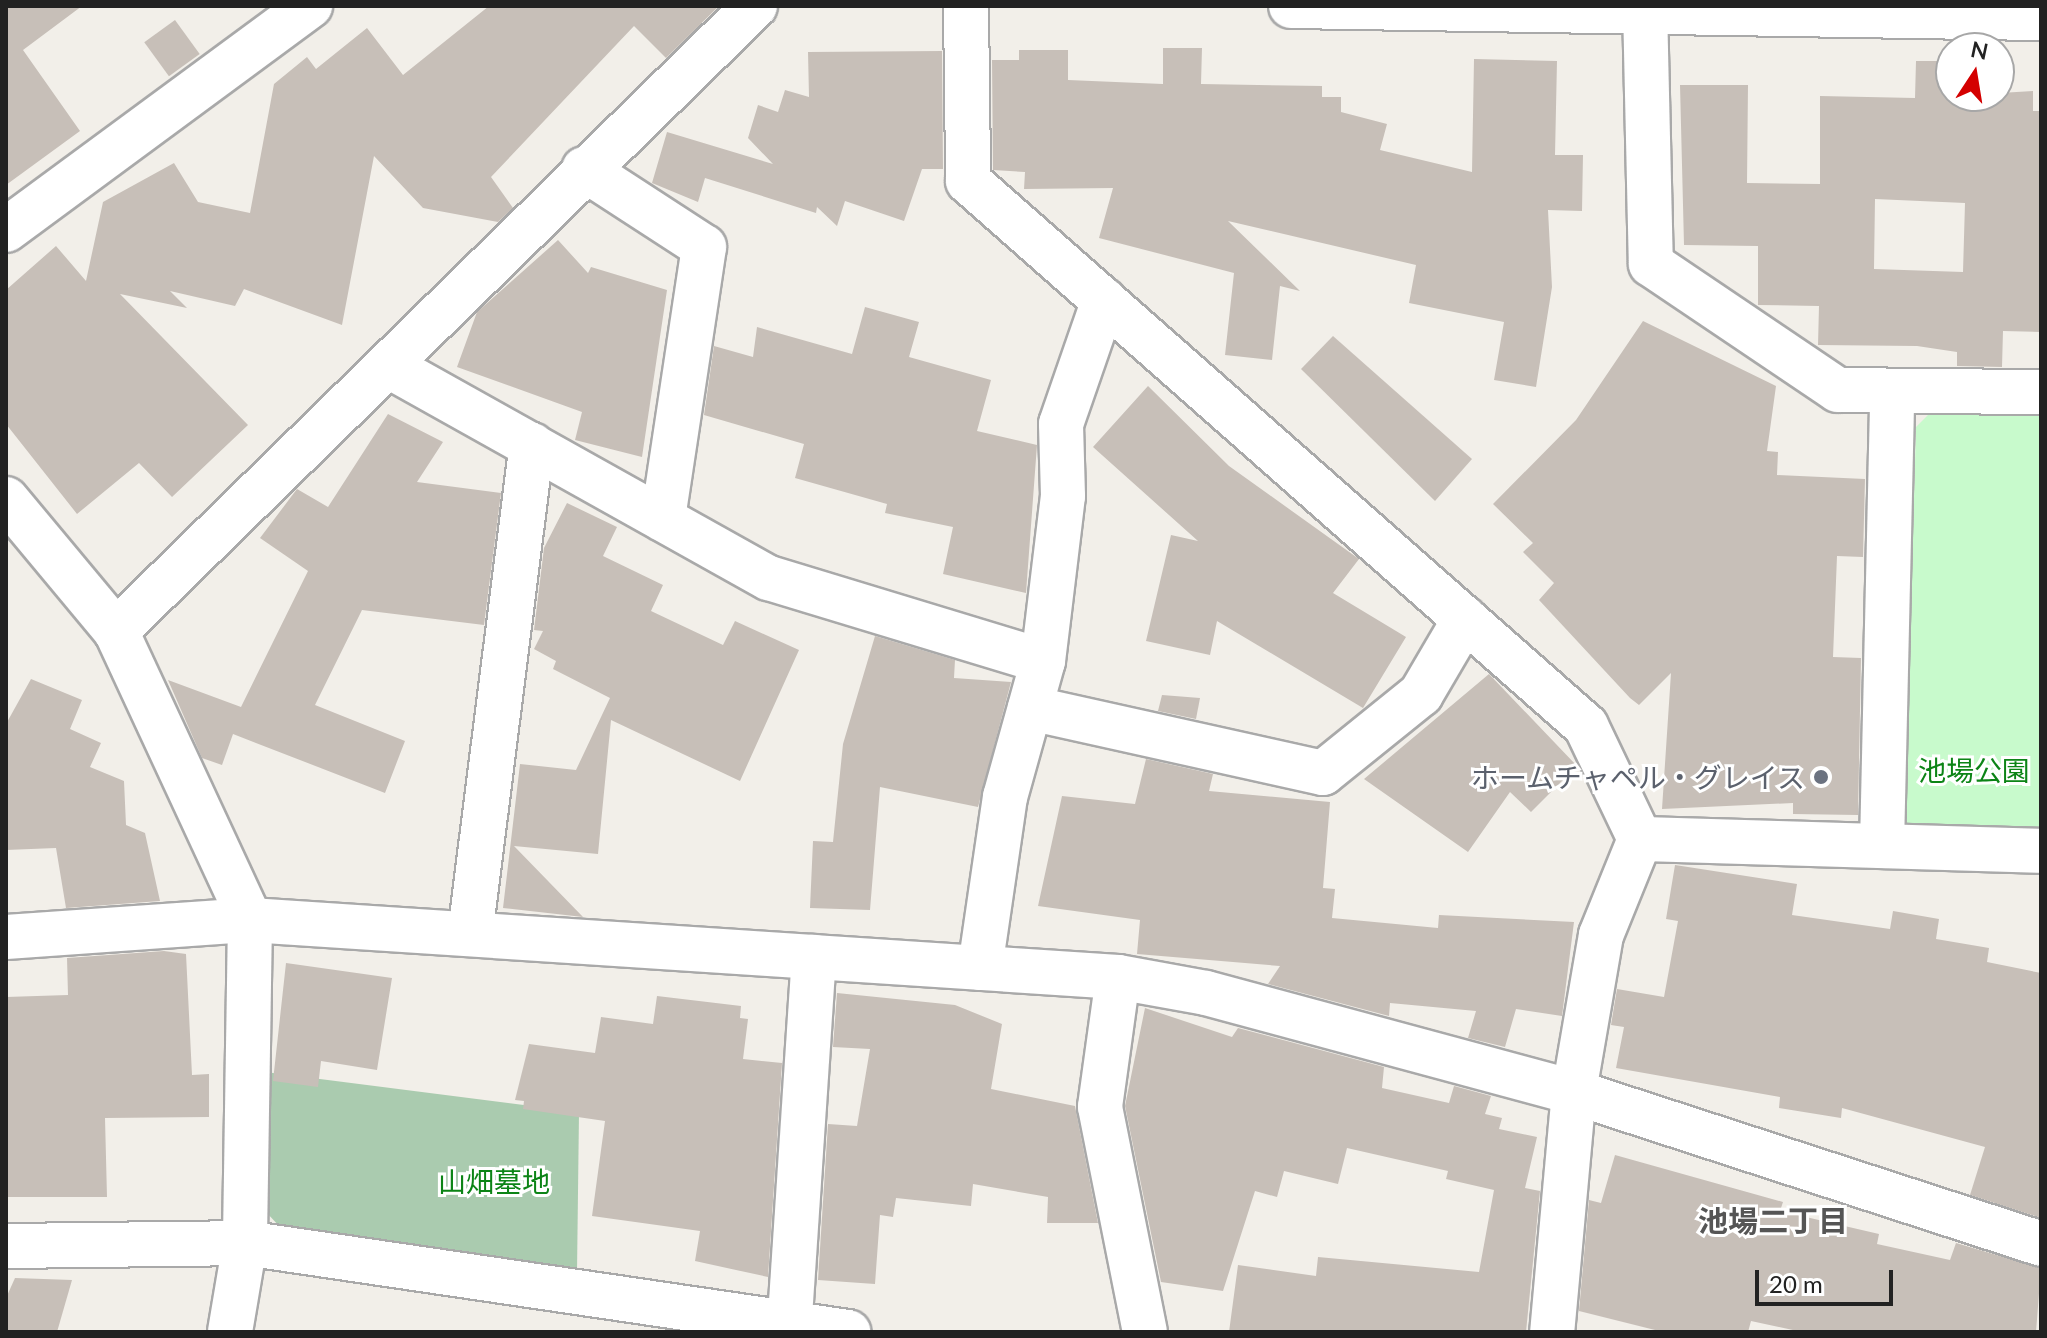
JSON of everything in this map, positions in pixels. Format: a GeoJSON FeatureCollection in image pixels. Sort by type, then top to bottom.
{"type":"FeatureCollection","features":[{"type":"Feature","properties":{"kind":"street"},"geometry":{"type":"LineString","coordinates":[[6,230],[310,6]]}},
{"type":"Feature","properties":{"kind":"street"},"geometry":{"type":"LineString","coordinates":[[116,631],[389,366],[584,169],[755,6]]}},
{"type":"Feature","properties":{"kind":"street"},"geometry":{"type":"LineString","coordinates":[[966,6],[968,181],[1586,726],[1640,839],[1601,935],[1574,1092],[1552,1332]]}},
{"type":"Feature","properties":{"kind":"street"},"geometry":{"type":"LineString","coordinates":[[1291,6],[1645,9],[2041,18]]}},
{"type":"Feature","properties":{"kind":"street"},"geometry":{"type":"LineString","coordinates":[[1645,9],[1651,264],[1838,390],[1892,394],[2041,392]]}},
{"type":"Feature","properties":{"kind":"street"},"geometry":{"type":"LineString","coordinates":[[584,169],[704,247],[663,519]]}},
{"type":"Feature","properties":{"kind":"street"},"geometry":{"type":"LineString","coordinates":[[980,968],[1005,797],[1043,661],[1063,496],[1061,424],[1104,300]]}},
{"type":"Feature","properties":{"kind":"street"},"geometry":{"type":"LineString","coordinates":[[389,366],[769,578],[1043,661]]}},
{"type":"Feature","properties":{"kind":"street"},"geometry":{"type":"LineString","coordinates":[[1882,846],[1892,394]]}},
{"type":"Feature","properties":{"kind":"street"},"geometry":{"type":"LineString","coordinates":[[470,934],[532,445]]}},
{"type":"Feature","properties":{"kind":"street"},"geometry":{"type":"LineString","coordinates":[[6,499],[116,631],[250,920],[245,1243],[230,1332]]}},
{"type":"Feature","properties":{"kind":"street"},"geometry":{"type":"LineString","coordinates":[[1030,708],[1323,773],[1421,694],[1465,619]]}},
{"type":"Feature","properties":{"kind":"street"},"geometry":{"type":"LineString","coordinates":[[1640,839],[2041,851]]}},
{"type":"Feature","properties":{"kind":"street"},"geometry":{"type":"LineString","coordinates":[[6,937],[250,920],[1118,977],[1206,993],[1574,1092],[2041,1244]]}},
{"type":"Feature","properties":{"kind":"street"},"geometry":{"type":"LineString","coordinates":[[789,1328],[814,957]]}},
{"type":"Feature","properties":{"kind":"street"},"geometry":{"type":"LineString","coordinates":[[1118,977],[1100,1107],[1145,1332]]}},
{"type":"Feature","properties":{"kind":"street"},"geometry":{"type":"LineString","coordinates":[[6,1246],[245,1243],[789,1328],[848,1332]]}},
{"type":"Feature","properties":{"kind":"green space","name":"池場公園"},"geometry":{"type":"Polygon","coordinates":[[[1932,411],[2041,411],[2041,841],[1916,837],[1905,824],[1916,427],[1932,411]]]}},
{"type":"Feature","properties":{"kind":"green space","name":"山畑墓地"},"geometry":{"type":"Polygon","coordinates":[[[265,1072],[579,1112],[577,1272],[282,1229],[265,1211],[265,1072]]]}},
{"type":"Feature","properties":{"kind":"building"},"geometry":{"type":"Polygon","coordinates":[[[6,6],[82,6],[23,50],[80,131],[6,185],[6,6]]]}},
{"type":"Feature","properties":{"kind":"building"},"geometry":{"type":"Polygon","coordinates":[[[489,6],[719,6],[666,58],[634,26],[491,177],[513,208],[498,222],[423,208],[374,156],[342,325],[244,289],[235,306],[170,291],[187,308],[120,294],[248,425],[172,497],[139,463],[77,514],[6,424],[6,290],[56,246],[86,281],[103,202],[174,163],[198,202],[250,213],[274,84],[307,57],[316,69],[367,28],[403,75],[489,6]]]}},
{"type":"Feature","properties":{"kind":"building"},"geometry":{"type":"Polygon","coordinates":[[[175,20],[200,54],[169,76],[144,42],[175,20]]]}},
{"type":"Feature","properties":{"kind":"building"},"geometry":{"type":"Polygon","coordinates":[[[1163,48],[1202,48],[1201,84],[1322,86],[1322,97],[1341,97],[1341,112],[1387,124],[1380,150],[1472,172],[1474,59],[1557,61],[1555,155],[1583,155],[1582,211],[1548,210],[1552,287],[1536,387],[1494,380],[1504,322],[1409,303],[1416,265],[1228,221],[1300,291],[1280,286],[1272,360],[1225,355],[1234,273],[1099,238],[1113,188],[1024,189],[1025,172],[993,170],[992,60],[1019,60],[1019,50],[1068,50],[1068,80],[1163,84],[1163,48]]]}},
{"type":"Feature","properties":{"kind":"building"},"geometry":{"type":"Polygon","coordinates":[[[942,51],[943,169],[922,169],[904,221],[845,201],[837,226],[817,207],[816,213],[705,178],[698,202],[652,183],[667,132],[773,164],[748,138],[758,105],[778,112],[785,90],[809,97],[808,52],[942,51]]]}},
{"type":"Feature","properties":{"kind":"building"},"geometry":{"type":"Polygon","coordinates":[[[1916,61],[1935,61],[1935,112],[2015,112],[2015,92],[2033,91],[2033,111],[2041,111],[2041,332],[2003,331],[2002,367],[1957,366],[1957,352],[1917,346],[1818,345],[1819,306],[1758,305],[1758,246],[1684,245],[1680,85],[1748,85],[1747,183],[1820,184],[1820,96],[1915,98],[1916,61]],[[1875,199],[1874,269],[1963,272],[1965,203],[1875,199]]]}},
{"type":"Feature","properties":{"kind":"building"},"geometry":{"type":"Polygon","coordinates":[[[558,240],[588,273],[591,267],[667,290],[642,457],[575,440],[582,412],[457,367],[477,312],[558,240]]]}},
{"type":"Feature","properties":{"kind":"building"},"geometry":{"type":"Polygon","coordinates":[[[865,307],[919,322],[909,357],[991,380],[977,431],[1037,445],[1026,593],[943,574],[953,527],[885,513],[887,504],[795,478],[804,444],[704,415],[714,346],[753,357],[757,327],[852,354],[865,307]]]}},
{"type":"Feature","properties":{"kind":"building"},"geometry":{"type":"Polygon","coordinates":[[[1643,321],[1776,386],[1767,451],[1778,452],[1777,475],[1865,479],[1863,557],[1837,556],[1833,657],[1861,658],[1858,815],[1793,814],[1793,803],[1662,809],[1671,673],[1639,705],[1630,698],[1539,600],[1554,583],[1523,552],[1533,543],[1493,504],[1576,420],[1643,321]]]}},
{"type":"Feature","properties":{"kind":"building"},"geometry":{"type":"Polygon","coordinates":[[[1333,336],[1472,459],[1435,501],[1301,369],[1333,336]]]}},
{"type":"Feature","properties":{"kind":"building"},"geometry":{"type":"Polygon","coordinates":[[[1148,386],[1229,466],[1359,559],[1333,593],[1406,637],[1363,708],[1217,621],[1210,655],[1146,641],[1171,535],[1198,541],[1093,447],[1148,386]]]}},
{"type":"Feature","properties":{"kind":"building"},"geometry":{"type":"Polygon","coordinates":[[[388,414],[443,442],[417,482],[501,493],[484,625],[362,610],[315,705],[405,741],[385,793],[233,734],[222,765],[202,758],[168,680],[241,707],[308,571],[260,538],[297,489],[328,507],[388,414]]]}},
{"type":"Feature","properties":{"kind":"building"},"geometry":{"type":"Polygon","coordinates":[[[567,503],[617,527],[603,556],[663,585],[651,611],[723,645],[735,621],[799,650],[740,781],[611,720],[598,854],[514,846],[583,917],[503,908],[520,764],[576,770],[610,698],[553,669],[556,661],[534,649],[543,631],[534,630],[544,548],[567,503]]]}},
{"type":"Feature","properties":{"kind":"building"},"geometry":{"type":"Polygon","coordinates":[[[875,636],[955,660],[954,678],[1011,682],[978,807],[880,787],[870,910],[810,908],[813,841],[833,842],[843,744],[875,636]]]}},
{"type":"Feature","properties":{"kind":"building"},"geometry":{"type":"Polygon","coordinates":[[[1489,674],[1577,766],[1531,812],[1510,792],[1468,852],[1364,779],[1489,674]]]}},
{"type":"Feature","properties":{"kind":"building"},"geometry":{"type":"Polygon","coordinates":[[[31,679],[82,700],[70,729],[101,743],[90,767],[124,781],[126,825],[145,833],[160,901],[66,908],[56,848],[6,850],[6,724],[31,679]]]}},
{"type":"Feature","properties":{"kind":"building"},"geometry":{"type":"Polygon","coordinates":[[[1162,695],[1200,698],[1196,719],[1158,711],[1162,695]]]}},
{"type":"Feature","properties":{"kind":"building"},"geometry":{"type":"Polygon","coordinates":[[[1146,759],[1213,774],[1209,791],[1330,802],[1323,888],[1335,889],[1332,918],[1438,928],[1439,915],[1574,922],[1562,1016],[1516,1009],[1505,1047],[1468,1038],[1476,1011],[1390,1003],[1389,1016],[1268,984],[1280,966],[1137,954],[1140,920],[1038,906],[1062,796],[1135,804],[1146,759]]]}},
{"type":"Feature","properties":{"kind":"building"},"geometry":{"type":"Polygon","coordinates":[[[1675,865],[1797,884],[1792,915],[1890,929],[1893,911],[1939,919],[1936,939],[1989,948],[1987,962],[2041,973],[2041,1218],[1970,1195],[1985,1147],[1842,1108],[1841,1118],[1779,1108],[1780,1097],[1616,1068],[1624,1027],[1611,1025],[1617,989],[1664,997],[1678,921],[1666,919],[1675,865]]]}},
{"type":"Feature","properties":{"kind":"building"},"geometry":{"type":"Polygon","coordinates":[[[164,951],[186,954],[192,1075],[209,1074],[209,1117],[105,1118],[107,1197],[6,1197],[6,997],[68,995],[67,958],[164,951]]]}},
{"type":"Feature","properties":{"kind":"building"},"geometry":{"type":"Polygon","coordinates":[[[286,963],[392,978],[377,1070],[321,1061],[318,1087],[273,1081],[286,963]]]}},
{"type":"Feature","properties":{"kind":"building"},"geometry":{"type":"Polygon","coordinates":[[[837,993],[955,1005],[1002,1024],[991,1089],[1075,1106],[1098,1223],[1047,1223],[1048,1197],[973,1184],[971,1206],[896,1198],[893,1217],[880,1215],[875,1284],[818,1280],[828,1124],[857,1126],[870,1049],[833,1047],[837,993]]]}},
{"type":"Feature","properties":{"kind":"building"},"geometry":{"type":"Polygon","coordinates":[[[657,996],[741,1006],[740,1018],[748,1019],[743,1059],[782,1063],[768,1277],[695,1261],[700,1231],[592,1216],[605,1121],[523,1109],[524,1101],[515,1100],[529,1044],[595,1053],[601,1017],[653,1024],[657,996]]]}},
{"type":"Feature","properties":{"kind":"building"},"geometry":{"type":"Polygon","coordinates":[[[1145,1008],[1232,1037],[1238,1028],[1384,1067],[1382,1088],[1449,1103],[1454,1086],[1491,1096],[1485,1114],[1502,1118],[1499,1129],[1537,1137],[1525,1188],[1540,1191],[1526,1332],[1229,1332],[1238,1265],[1316,1276],[1318,1257],[1479,1272],[1494,1190],[1446,1179],[1448,1171],[1347,1148],[1338,1184],[1284,1171],[1277,1197],[1255,1191],[1223,1291],[1161,1282],[1125,1106],[1145,1008]]]}},
{"type":"Feature","properties":{"kind":"building"},"geometry":{"type":"Polygon","coordinates":[[[1615,1155],[1783,1202],[1780,1211],[1879,1234],[1877,1244],[1950,1260],[1956,1243],[2041,1268],[2036,1332],[1802,1332],[1751,1321],[1748,1332],[1663,1332],[1579,1311],[1589,1200],[1601,1203],[1615,1155]]]}},
{"type":"Feature","properties":{"kind":"building"},"geometry":{"type":"Polygon","coordinates":[[[15,1278],[72,1280],[57,1332],[6,1332],[6,1298],[15,1278]]]}},
{"type":"Feature","properties":{"kind":"place","name":"ホームチャペル・グレイス"},"geometry":{"type":"Point","coordinates":[1821,777]}},
{"type":"Feature","properties":{"kind":"district","name":"池場二丁目"},"geometry":{"type":"Point","coordinates":[1773,1220]}}]}
